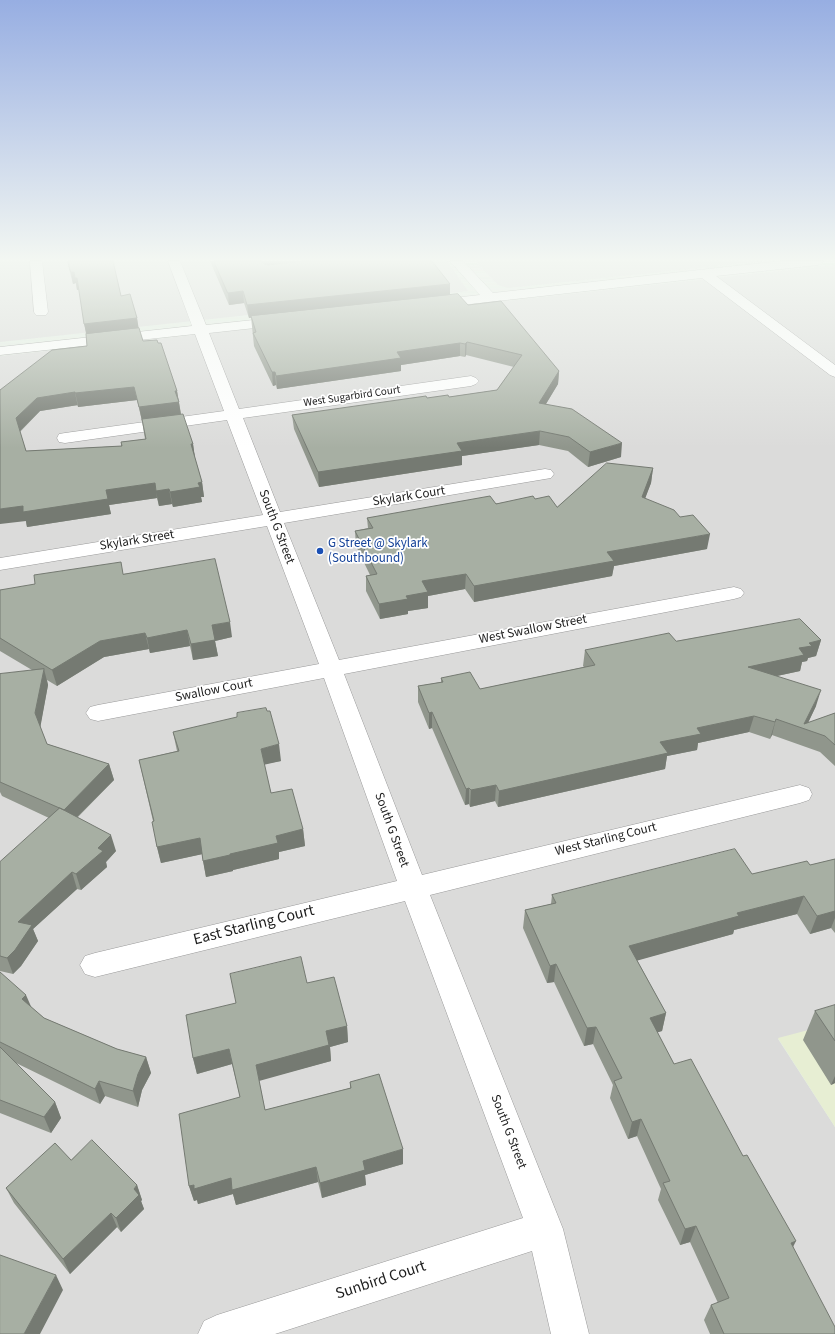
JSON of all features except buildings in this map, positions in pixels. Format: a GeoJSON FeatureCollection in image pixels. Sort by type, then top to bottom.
{"type":"FeatureCollection","features":[{"type":"Feature","properties":{"kind":"street","name":"South G Street"},"geometry":{"type":"LineString","coordinates":[[197,323],[331,668],[413,887],[546,1228],[570,1334]]}},
{"type":"Feature","properties":{"kind":"street"},"geometry":{"type":"LineString","coordinates":[[0,351],[257,323]]}},
{"type":"Feature","properties":{"kind":"street"},"geometry":{"type":"LineString","coordinates":[[770,323],[835,372]]}},
{"type":"Feature","properties":{"kind":"street","name":"West Sugarbird Court"},"geometry":{"type":"LineString","coordinates":[[65,438],[471,381]]}},
{"type":"Feature","properties":{"kind":"street","name":"Skylark Court"},"geometry":{"type":"LineString","coordinates":[[273,519],[545,474]]}},
{"type":"Feature","properties":{"kind":"street","name":"Skylark Street"},"geometry":{"type":"LineString","coordinates":[[0,564],[273,519]]}},
{"type":"Feature","properties":{"kind":"street","name":"West Swallow Street"},"geometry":{"type":"LineString","coordinates":[[331,668],[734,592]]}},
{"type":"Feature","properties":{"kind":"street","name":"Swallow Court"},"geometry":{"type":"LineString","coordinates":[[98,713],[331,668]]}},
{"type":"Feature","properties":{"kind":"street","name":"West Starling Court"},"geometry":{"type":"LineString","coordinates":[[413,887],[800,794]]}},
{"type":"Feature","properties":{"kind":"street","name":"East Starling Court"},"geometry":{"type":"LineString","coordinates":[[95,964],[413,887]]}},
{"type":"Feature","properties":{"kind":"street","name":"Sunbird Court"},"geometry":{"type":"LineString","coordinates":[[217,1334],[546,1228]]}},
{"type":"Feature","properties":{"kind":"shaded area"},"geometry":{"type":"Polygon","coordinates":[[[0,323],[172,323],[0,342],[0,323]]]}},
{"type":"Feature","properties":{"kind":"shaded area"},"geometry":{"type":"Polygon","coordinates":[[[300,323],[835,323],[835,1023],[778,1039],[835,1127],[835,1334],[0,1334],[0,356],[300,323]]]}},
{"type":"Feature","properties":{"kind":"shaded area"},"geometry":{"type":"Polygon","coordinates":[[[835,1023],[835,1127],[778,1038],[835,1023]]]}},
{"type":"Feature","properties":{"kind":"place","name":"G Street @ Skylark (Southbound)"},"geometry":{"type":"Point","coordinates":[320,551]}}]}
